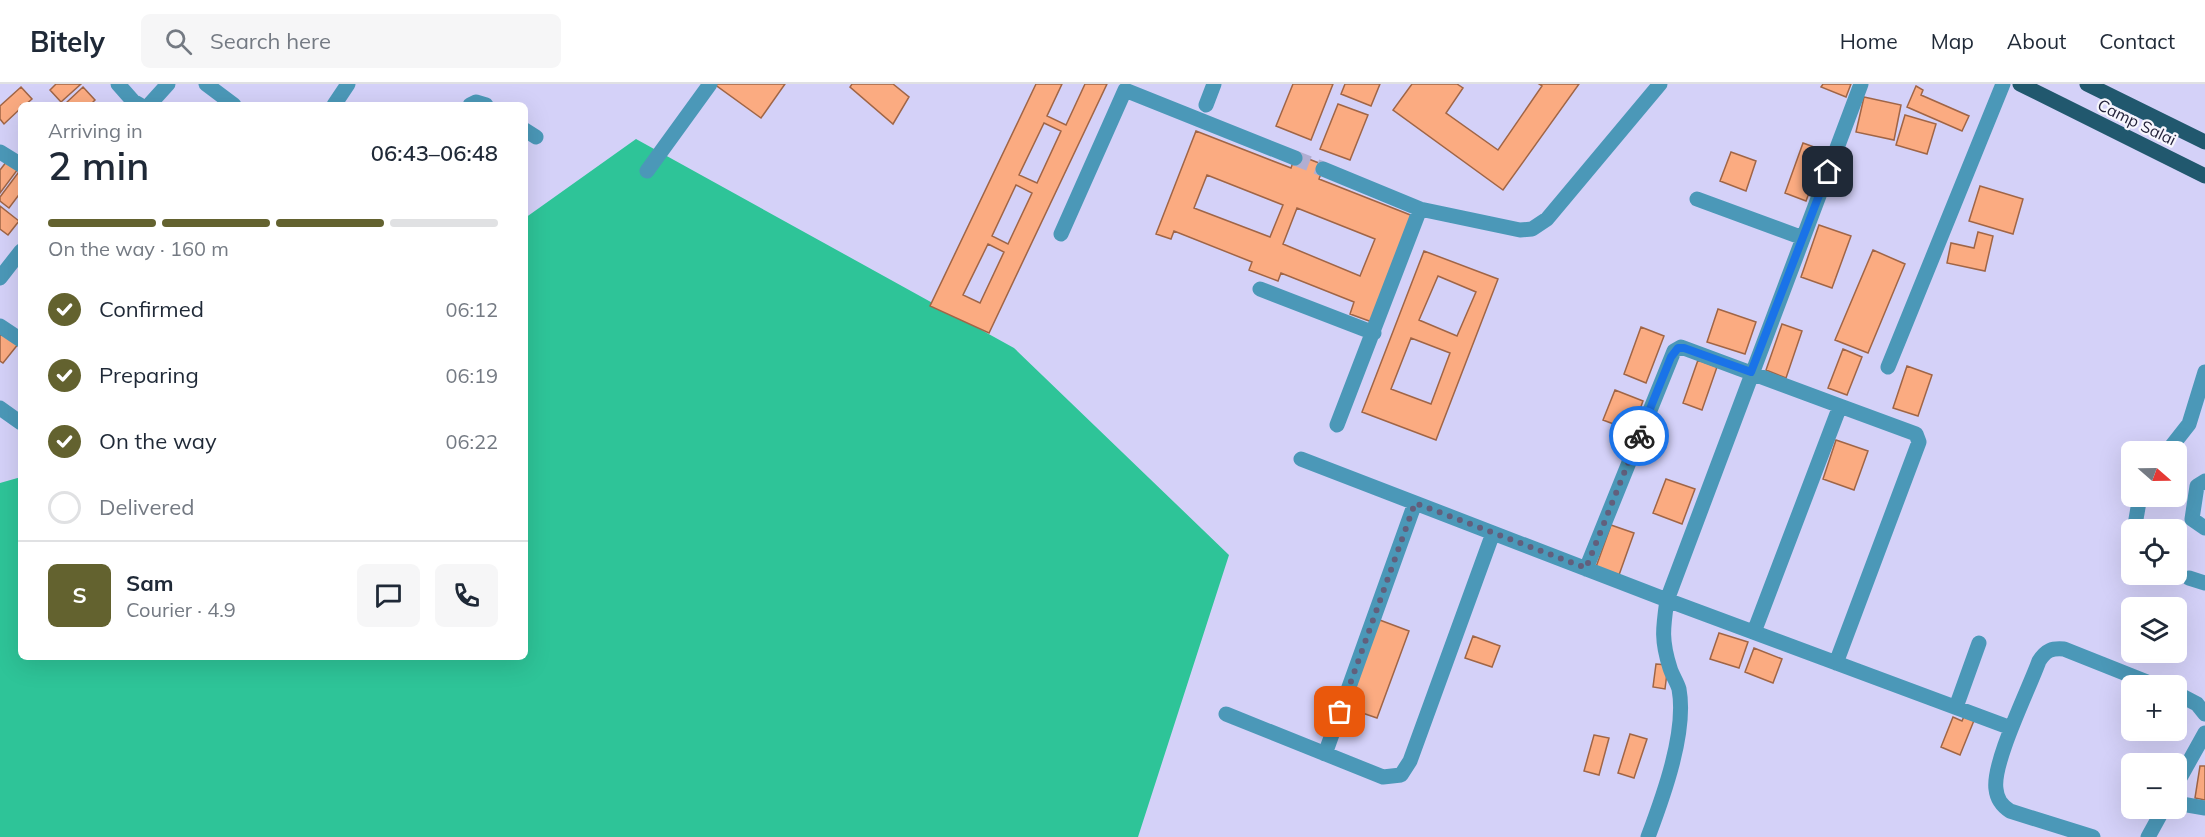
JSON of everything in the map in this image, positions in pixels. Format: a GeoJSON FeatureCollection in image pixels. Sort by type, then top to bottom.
{"type":"FeatureCollection","features":[{"type":"Feature","properties":{"kind":"main road","name":"Camp Salai"},"geometry":{"type":"LineString","coordinates":[[2020,84],[2205,176]]}},
{"type":"Feature","properties":{"kind":"main road","name":"Camp Salai"},"geometry":{"type":"LineString","coordinates":[[2087,84],[2205,142]]}},
{"type":"Feature","properties":{"kind":"street"},"geometry":{"type":"LineString","coordinates":[[118,84],[135,102]]}},
{"type":"Feature","properties":{"kind":"street"},"geometry":{"type":"LineString","coordinates":[[153,102],[168,84]]}},
{"type":"Feature","properties":{"kind":"street"},"geometry":{"type":"LineString","coordinates":[[336,102],[348,84]]}},
{"type":"Feature","properties":{"kind":"street"},"geometry":{"type":"LineString","coordinates":[[647,171],[710,84]]}},
{"type":"Feature","properties":{"kind":"street"},"geometry":{"type":"LineString","coordinates":[[1206,105],[1214,84]]}},
{"type":"Feature","properties":{"kind":"street"},"geometry":{"type":"LineString","coordinates":[[1323,169],[1420,209],[1520,230],[1537,226],[1547,219],[1660,84]]}},
{"type":"Feature","properties":{"kind":"street"},"geometry":{"type":"LineString","coordinates":[[1648,837],[1674,752],[1679,722],[1679,688],[1670,669],[1662,638],[1668,600],[1751,372],[1861,84]]}},
{"type":"Feature","properties":{"kind":"street"},"geometry":{"type":"LineString","coordinates":[[1888,367],[2003,84]]}},
{"type":"Feature","properties":{"kind":"street"},"geometry":{"type":"LineString","coordinates":[[212,86],[231,102]]}},
{"type":"Feature","properties":{"kind":"street"},"geometry":{"type":"LineString","coordinates":[[1061,234],[1126,87],[1295,158]]}},
{"type":"Feature","properties":{"kind":"street"},"geometry":{"type":"LineString","coordinates":[[2,158],[18,164]]}},
{"type":"Feature","properties":{"kind":"street"},"geometry":{"type":"LineString","coordinates":[[1697,199],[1803,238]]}},
{"type":"Feature","properties":{"kind":"street"},"geometry":{"type":"LineString","coordinates":[[1337,425],[1420,209]]}},
{"type":"Feature","properties":{"kind":"street"},"geometry":{"type":"LineString","coordinates":[[0,278],[18,255]]}},
{"type":"Feature","properties":{"kind":"street"},"geometry":{"type":"LineString","coordinates":[[1260,289],[1374,333]]}},
{"type":"Feature","properties":{"kind":"street"},"geometry":{"type":"LineString","coordinates":[[0,326],[18,338]]}},
{"type":"Feature","properties":{"kind":"street"},"geometry":{"type":"LineString","coordinates":[[1586,568],[1674,351],[1681,347],[1916,434],[1920,442],[1836,663]]}},
{"type":"Feature","properties":{"kind":"street"},"geometry":{"type":"LineString","coordinates":[[2176,441],[2189,424],[2205,372]]}},
{"type":"Feature","properties":{"kind":"street"},"geometry":{"type":"LineString","coordinates":[[1754,632],[1840,406]]}},
{"type":"Feature","properties":{"kind":"street"},"geometry":{"type":"LineString","coordinates":[[0,408],[18,417]]}},
{"type":"Feature","properties":{"kind":"street"},"geometry":{"type":"LineString","coordinates":[[1301,459],[1668,600],[2011,728]]}},
{"type":"Feature","properties":{"kind":"street"},"geometry":{"type":"LineString","coordinates":[[2205,481],[2197,486],[2192,519],[2205,528]]}},
{"type":"Feature","properties":{"kind":"street"},"geometry":{"type":"LineString","coordinates":[[1325,754],[1415,503]]}},
{"type":"Feature","properties":{"kind":"street"},"geometry":{"type":"LineString","coordinates":[[1226,714],[1383,777],[1401,775],[1410,761],[1493,533]]}},
{"type":"Feature","properties":{"kind":"street"},"geometry":{"type":"LineString","coordinates":[[2189,578],[2205,583]]}},
{"type":"Feature","properties":{"kind":"street"},"geometry":{"type":"LineString","coordinates":[[1956,707],[1979,643]]}},
{"type":"Feature","properties":{"kind":"street"},"geometry":{"type":"LineString","coordinates":[[2092,837],[2010,811],[2002,806],[1997,798],[1996,779],[2011,728],[2039,661],[2045,652],[2054,648],[2064,649],[2129,675]]}},
{"type":"Feature","properties":{"kind":"street"},"geometry":{"type":"LineString","coordinates":[[2187,699],[2197,704],[2205,714]]}},
{"type":"Feature","properties":{"kind":"street"},"geometry":{"type":"LineString","coordinates":[[2187,765],[2205,733]]}},
{"type":"Feature","properties":{"kind":"street"},"geometry":{"type":"LineString","coordinates":[[2187,805],[2205,808]]}},
{"type":"Feature","properties":{"kind":"street"},"geometry":{"type":"LineString","coordinates":[[2150,837],[2159,819]]}},
{"type":"Feature","properties":{"kind":"shaded area"},"geometry":{"type":"Polygon","coordinates":[[[636,139],[1014,348],[1229,555],[1138,837],[0,837],[0,483],[18,478],[18,660],[528,660],[528,216],[636,139]]]}},
{"type":"Feature","properties":{"kind":"building"},"geometry":{"type":"Polygon","coordinates":[[[56,84],[81,84],[61,102],[50,90],[56,84]]]}},
{"type":"Feature","properties":{"kind":"building"},"geometry":{"type":"Polygon","coordinates":[[[714,84],[785,84],[761,118],[714,84]]]}},
{"type":"Feature","properties":{"kind":"building"},"geometry":{"type":"Polygon","coordinates":[[[852,84],[893,84],[909,97],[893,124],[850,87],[852,84]]]}},
{"type":"Feature","properties":{"kind":"building"},"geometry":{"type":"Polygon","coordinates":[[[1036,84],[1062,84],[1047,116],[1066,125],[1085,84],[1107,84],[989,333],[930,306],[1036,84]],[[1044,123],[1019,175],[1037,183],[1061,131],[1044,123]],[[1016,185],[992,236],[1008,244],[1032,193],[1016,185]],[[988,244],[963,295],[980,303],[1004,252],[988,244]]]}},
{"type":"Feature","properties":{"kind":"building"},"geometry":{"type":"Polygon","coordinates":[[[1293,84],[1333,84],[1311,140],[1276,126],[1293,84]]]}},
{"type":"Feature","properties":{"kind":"building"},"geometry":{"type":"Polygon","coordinates":[[[1345,84],[1380,84],[1371,106],[1341,94],[1345,84]]]}},
{"type":"Feature","properties":{"kind":"building"},"geometry":{"type":"Polygon","coordinates":[[[1412,84],[1457,84],[1463,88],[1446,113],[1498,150],[1542,86],[1539,84],[1579,84],[1503,190],[1393,110],[1412,84]]]}},
{"type":"Feature","properties":{"kind":"building"},"geometry":{"type":"Polygon","coordinates":[[[1823,84],[1851,84],[1846,97],[1821,87],[1823,84]]]}},
{"type":"Feature","properties":{"kind":"building"},"geometry":{"type":"Polygon","coordinates":[[[1916,86],[1923,90],[1921,95],[1969,116],[1962,131],[1907,107],[1916,86]]]}},
{"type":"Feature","properties":{"kind":"building"},"geometry":{"type":"Polygon","coordinates":[[[21,87],[32,99],[28,102],[18,102],[18,111],[4,124],[0,119],[0,106],[21,87]]]}},
{"type":"Feature","properties":{"kind":"building"},"geometry":{"type":"Polygon","coordinates":[[[83,87],[95,100],[93,102],[67,102],[83,87]]]}},
{"type":"Feature","properties":{"kind":"building"},"geometry":{"type":"Polygon","coordinates":[[[1864,97],[1901,105],[1894,140],[1856,132],[1864,97]]]}},
{"type":"Feature","properties":{"kind":"building"},"geometry":{"type":"Polygon","coordinates":[[[1338,104],[1368,115],[1350,160],[1320,149],[1338,104]]]}},
{"type":"Feature","properties":{"kind":"building"},"geometry":{"type":"Polygon","coordinates":[[[1905,115],[1936,124],[1927,154],[1896,145],[1905,115]]]}},
{"type":"Feature","properties":{"kind":"building"},"geometry":{"type":"Polygon","coordinates":[[[1196,131],[1291,168],[1296,154],[1324,165],[1319,179],[1413,216],[1372,322],[1350,314],[1354,302],[1281,273],[1278,281],[1249,270],[1252,262],[1174,231],[1171,239],[1156,234],[1196,131]],[[1207,175],[1194,208],[1270,237],[1283,205],[1207,175]],[[1297,208],[1283,244],[1360,276],[1375,239],[1297,208]]]}},
{"type":"Feature","properties":{"kind":"building"},"geometry":{"type":"Polygon","coordinates":[[[1803,143],[1825,151],[1806,201],[1785,193],[1803,143]]]}},
{"type":"Feature","properties":{"kind":"building"},"geometry":{"type":"Polygon","coordinates":[[[1731,152],[1756,161],[1746,191],[1720,181],[1731,152]]]}},
{"type":"Feature","properties":{"kind":"building"},"geometry":{"type":"Polygon","coordinates":[[[7,161],[18,169],[0,193],[0,170],[7,161]]]}},
{"type":"Feature","properties":{"kind":"building"},"geometry":{"type":"Polygon","coordinates":[[[18,173],[18,196],[9,208],[0,201],[0,197],[18,173]]]}},
{"type":"Feature","properties":{"kind":"building"},"geometry":{"type":"Polygon","coordinates":[[[1980,186],[2023,199],[2013,234],[1969,221],[1980,186]]]}},
{"type":"Feature","properties":{"kind":"building"},"geometry":{"type":"Polygon","coordinates":[[[0,206],[18,222],[8,235],[0,229],[0,206]]]}},
{"type":"Feature","properties":{"kind":"building"},"geometry":{"type":"Polygon","coordinates":[[[1819,225],[1851,236],[1832,288],[1801,277],[1819,225]]]}},
{"type":"Feature","properties":{"kind":"building"},"geometry":{"type":"Polygon","coordinates":[[[1978,232],[1993,236],[1985,271],[1947,263],[1951,243],[1974,248],[1978,232]]]}},
{"type":"Feature","properties":{"kind":"building"},"geometry":{"type":"Polygon","coordinates":[[[1873,250],[1905,264],[1868,353],[1835,340],[1873,250]]]}},
{"type":"Feature","properties":{"kind":"building"},"geometry":{"type":"Polygon","coordinates":[[[1424,251],[1498,279],[1436,440],[1362,412],[1424,251]],[[1438,276],[1419,320],[1457,336],[1476,292],[1438,276]],[[1411,338],[1391,389],[1431,404],[1450,353],[1411,338]]]}},
{"type":"Feature","properties":{"kind":"building"},"geometry":{"type":"Polygon","coordinates":[[[1718,309],[1756,322],[1745,354],[1707,342],[1718,309]]]}},
{"type":"Feature","properties":{"kind":"building"},"geometry":{"type":"Polygon","coordinates":[[[1782,324],[1802,331],[1786,378],[1766,370],[1782,324]]]}},
{"type":"Feature","properties":{"kind":"building"},"geometry":{"type":"Polygon","coordinates":[[[1641,327],[1664,336],[1646,383],[1624,374],[1641,327]]]}},
{"type":"Feature","properties":{"kind":"building"},"geometry":{"type":"Polygon","coordinates":[[[0,334],[18,344],[3,363],[0,361],[0,334]]]}},
{"type":"Feature","properties":{"kind":"building"},"geometry":{"type":"Polygon","coordinates":[[[1843,349],[1862,357],[1847,395],[1828,388],[1843,349]]]}},
{"type":"Feature","properties":{"kind":"building"},"geometry":{"type":"Polygon","coordinates":[[[1698,360],[1717,367],[1702,410],[1683,403],[1698,360]]]}},
{"type":"Feature","properties":{"kind":"building"},"geometry":{"type":"Polygon","coordinates":[[[1907,366],[1932,375],[1918,416],[1893,408],[1907,366]]]}},
{"type":"Feature","properties":{"kind":"building"},"geometry":{"type":"Polygon","coordinates":[[[1615,390],[1643,401],[1632,431],[1603,420],[1615,390]]]}},
{"type":"Feature","properties":{"kind":"building"},"geometry":{"type":"Polygon","coordinates":[[[1836,440],[1868,451],[1854,490],[1823,479],[1836,440]]]}},
{"type":"Feature","properties":{"kind":"building"},"geometry":{"type":"Polygon","coordinates":[[[1666,479],[1695,489],[1682,524],[1653,513],[1666,479]]]}},
{"type":"Feature","properties":{"kind":"building"},"geometry":{"type":"Polygon","coordinates":[[[1611,525],[1634,533],[1619,575],[1596,567],[1611,525]]]}},
{"type":"Feature","properties":{"kind":"building"},"geometry":{"type":"Polygon","coordinates":[[[1377,619],[1409,631],[1377,718],[1345,707],[1377,619]]]}},
{"type":"Feature","properties":{"kind":"building"},"geometry":{"type":"Polygon","coordinates":[[[1719,633],[1748,642],[1739,668],[1710,659],[1719,633]]]}},
{"type":"Feature","properties":{"kind":"building"},"geometry":{"type":"Polygon","coordinates":[[[1473,636],[1500,646],[1492,667],[1465,658],[1473,636]]]}},
{"type":"Feature","properties":{"kind":"building"},"geometry":{"type":"Polygon","coordinates":[[[1754,648],[1782,659],[1773,683],[1745,672],[1754,648]]]}},
{"type":"Feature","properties":{"kind":"building"},"geometry":{"type":"Polygon","coordinates":[[[1656,664],[1668,665],[1665,689],[1653,687],[1656,664]]]}},
{"type":"Feature","properties":{"kind":"building"},"geometry":{"type":"Polygon","coordinates":[[[1965,714],[1975,718],[1960,755],[1941,747],[1953,717],[1962,721],[1965,714]]]}},
{"type":"Feature","properties":{"kind":"building"},"geometry":{"type":"Polygon","coordinates":[[[1630,734],[1647,739],[1634,778],[1618,773],[1630,734]]]}},
{"type":"Feature","properties":{"kind":"building"},"geometry":{"type":"Polygon","coordinates":[[[1594,735],[1609,738],[1599,775],[1584,771],[1594,735]]]}},
{"type":"Feature","properties":{"kind":"building"},"geometry":{"type":"Polygon","coordinates":[[[2200,766],[2205,766],[2205,800],[2195,798],[2200,766]]]}},
{"type":"Feature","properties":{"kind":"tunnel"},"geometry":{"type":"LineString","coordinates":[[1295,158],[1323,169]]}},
{"type":"Feature","properties":{"kind":"way so far"},"geometry":{"type":"LineString","coordinates":[[1340,712],[1415,503],[1586,568],[1639,436]]}},
{"type":"Feature","properties":{"kind":"route"},"geometry":{"type":"LineString","coordinates":[[1639,436],[1671,357],[1678,348],[1681,347],[1751,372],[1828,172]]}}]}
